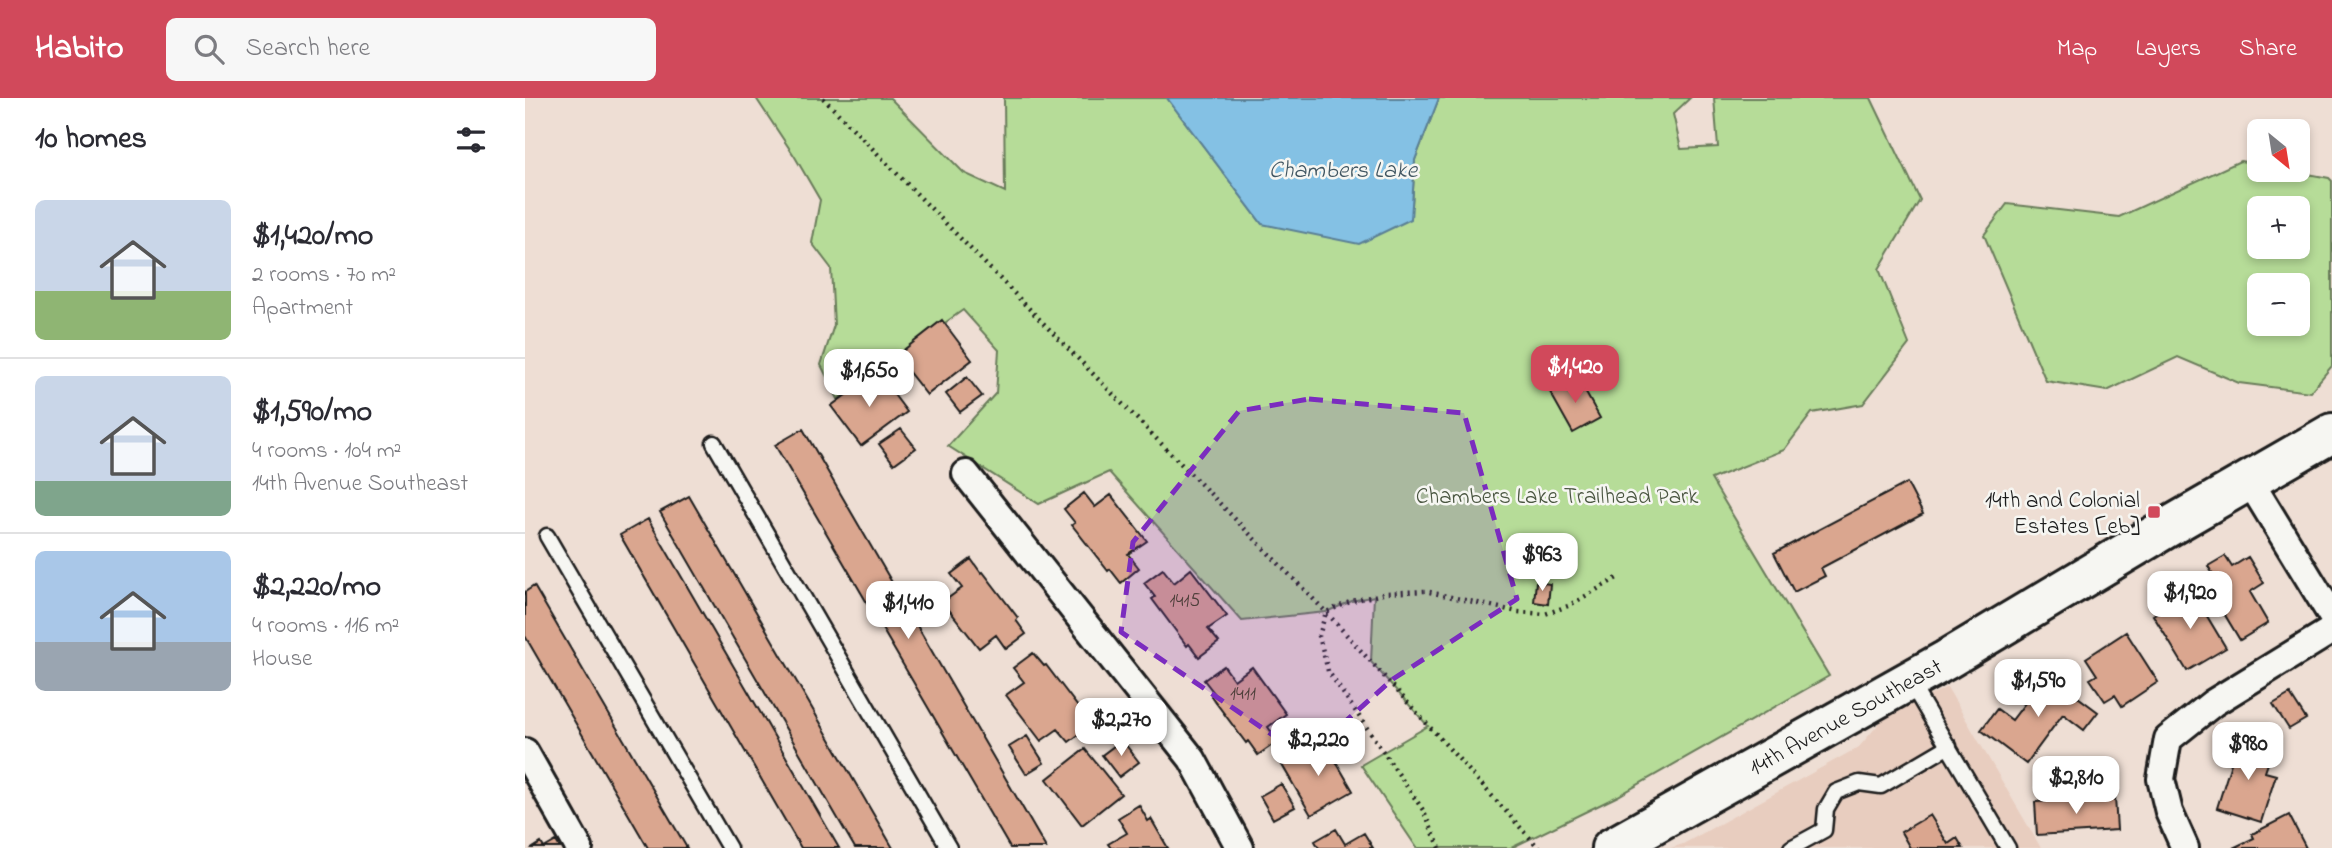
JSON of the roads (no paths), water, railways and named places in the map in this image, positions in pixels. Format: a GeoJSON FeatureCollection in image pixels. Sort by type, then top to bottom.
{"type":"FeatureCollection","features":[{"type":"Feature","properties":{"kind":"street","name":"14th Avenue Southeast"},"geometry":{"type":"LineString","coordinates":[[1611,848],[1909,681],[2332,433]]}},
{"type":"Feature","properties":{"kind":"street"},"geometry":{"type":"LineString","coordinates":[[965,474],[1192,759],[1240,848]]}},
{"type":"Feature","properties":{"kind":"street"},"geometry":{"type":"LineString","coordinates":[[2249,480],[2332,616]]}},
{"type":"Feature","properties":{"kind":"street"},"geometry":{"type":"LineString","coordinates":[[2185,848],[2169,812],[2161,779],[2168,739],[2213,703],[2332,630]]}},
{"type":"Feature","properties":{"kind":"street"},"geometry":{"type":"LineString","coordinates":[[525,752],[579,848]]}},
{"type":"Feature","properties":{"kind":"lane"},"geometry":{"type":"LineString","coordinates":[[714,443],[949,848]]}},
{"type":"Feature","properties":{"kind":"lane"},"geometry":{"type":"LineString","coordinates":[[547,536],[729,848]]}},
{"type":"Feature","properties":{"kind":"lane"},"geometry":{"type":"LineString","coordinates":[[1909,681],[2008,848]]}},
{"type":"Feature","properties":{"kind":"lane"},"geometry":{"type":"LineString","coordinates":[[1791,848],[1824,830],[1826,809],[1836,792],[1859,783],[1881,786],[1949,746]]}},
{"type":"Feature","properties":{"kind":"water","name":"Chambers Lake"},"geometry":{"type":"Polygon","coordinates":[[[1167,98],[1439,98],[1415,160],[1411,219],[1359,244],[1262,224],[1167,98]]]}},
{"type":"Feature","properties":{"kind":"place","name":"14th and Colonial Estates [eb]"},"geometry":{"type":"Point","coordinates":[2154,512]}},
{"type":"Feature","properties":{"kind":"park label","name":"Chambers Lake Trailhead Park"},"geometry":{"type":"Point","coordinates":[1557,495]}}]}
